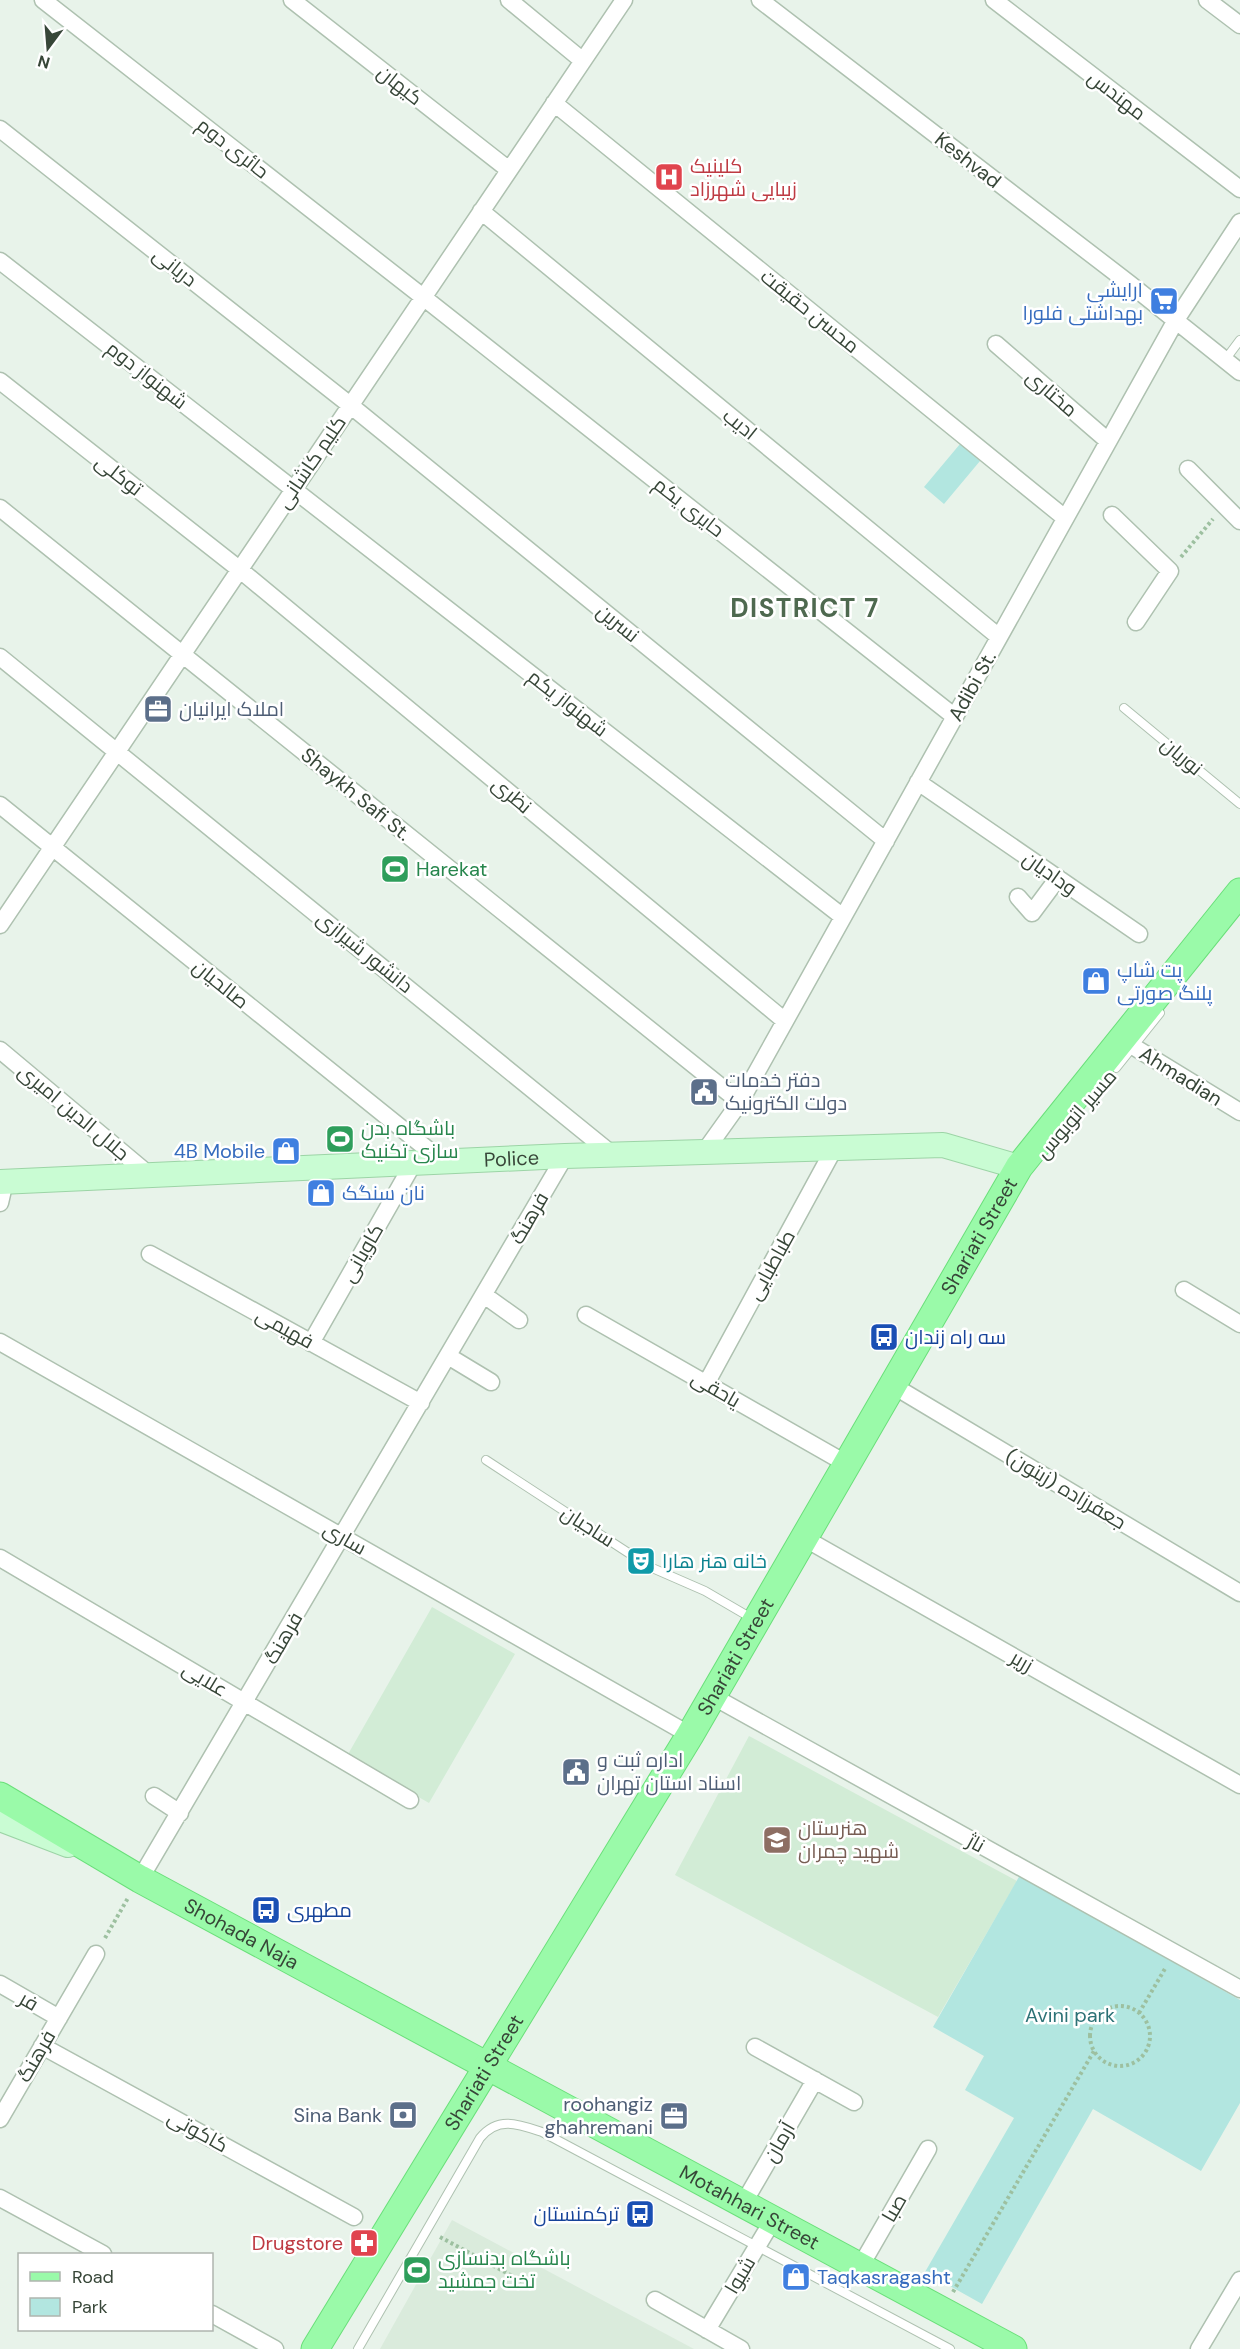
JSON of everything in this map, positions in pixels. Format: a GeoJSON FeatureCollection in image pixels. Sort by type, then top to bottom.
{"type":"FeatureCollection","features":[{"type":"Feature","properties":{"kind":"main road","name":"Shariati Street"},"geometry":{"type":"LineString","coordinates":[[315,2349],[690,1735],[892,1385],[1028,1165],[1127,1043],[1240,892]]}},
{"type":"Feature","properties":{"kind":"main road","name":"Police"},"geometry":{"type":"LineString","coordinates":[[2,1189],[148,1174],[565,1156],[943,1144],[1028,1165]]}},
{"type":"Feature","properties":{"kind":"main road","name":"Shohada Naja"},"geometry":{"type":"LineString","coordinates":[[0,1796],[140,1879],[486,2066]]}},
{"type":"Feature","properties":{"kind":"main road"},"geometry":{"type":"LineString","coordinates":[[0,1819],[112,1862]]}},
{"type":"Feature","properties":{"kind":"main road","name":"Motahhari Street"},"geometry":{"type":"LineString","coordinates":[[486,2066],[1013,2349]]}},
{"type":"Feature","properties":{"kind":"street","name":"حائری دوم"},"geometry":{"type":"LineString","coordinates":[[43,0],[423,297]]}},
{"type":"Feature","properties":{"kind":"street","name":"کیهان"},"geometry":{"type":"LineString","coordinates":[[292,0],[509,170]]}},
{"type":"Feature","properties":{"kind":"street"},"geometry":{"type":"LineString","coordinates":[[509,0],[583,61]]}},
{"type":"Feature","properties":{"kind":"street","name":"کلیم کاشانی"},"geometry":{"type":"LineString","coordinates":[[0,925],[624,0]]}},
{"type":"Feature","properties":{"kind":"street","name":"Keshvad"},"geometry":{"type":"LineString","coordinates":[[760,0],[1176,320]]}},
{"type":"Feature","properties":{"kind":"street","name":"مهندس"},"geometry":{"type":"LineString","coordinates":[[994,0],[1240,189]]}},
{"type":"Feature","properties":{"kind":"street"},"geometry":{"type":"LineString","coordinates":[[1207,0],[1240,25]]}},
{"type":"Feature","properties":{"kind":"street","name":"محسن حقیقت"},"geometry":{"type":"LineString","coordinates":[[554,103],[1065,518]]}},
{"type":"Feature","properties":{"kind":"street","name":"دریانی"},"geometry":{"type":"LineString","coordinates":[[0,129],[350,405]]}},
{"type":"Feature","properties":{"kind":"street","name":"ادیب"},"geometry":{"type":"LineString","coordinates":[[481,211],[999,637]]}},
{"type":"Feature","properties":{"kind":"street","name":"Adibi St."},"geometry":{"type":"LineString","coordinates":[[705,1151],[740,1102],[1176,320],[1240,222]]}},
{"type":"Feature","properties":{"kind":"street","name":"شهنواز دوم"},"geometry":{"type":"LineString","coordinates":[[0,261],[293,489]]}},
{"type":"Feature","properties":{"kind":"street","name":"حایری یکم"},"geometry":{"type":"LineString","coordinates":[[423,297],[955,717]]}},
{"type":"Feature","properties":{"kind":"street"},"geometry":{"type":"LineString","coordinates":[[1176,320],[1240,372]]}},
{"type":"Feature","properties":{"kind":"street","name":"مختاری"},"geometry":{"type":"LineString","coordinates":[[996,344],[1108,441]]}},
{"type":"Feature","properties":{"kind":"street","name":"توکلی"},"geometry":{"type":"LineString","coordinates":[[0,381],[239,569]]}},
{"type":"Feature","properties":{"kind":"street","name":"نسرین"},"geometry":{"type":"LineString","coordinates":[[350,405],[886,841]]}},
{"type":"Feature","properties":{"kind":"street"},"geometry":{"type":"LineString","coordinates":[[1188,469],[1240,521]]}},
{"type":"Feature","properties":{"kind":"street","name":"شهنواز یکم"},"geometry":{"type":"LineString","coordinates":[[293,489],[843,917]]}},
{"type":"Feature","properties":{"kind":"street","name":"Shaykh Safi St."},"geometry":{"type":"LineString","coordinates":[[0,508],[740,1102]]}},
{"type":"Feature","properties":{"kind":"street"},"geometry":{"type":"LineString","coordinates":[[1112,515],[1170,572],[1136,621]]}},
{"type":"Feature","properties":{"kind":"street","name":"نظری"},"geometry":{"type":"LineString","coordinates":[[239,569],[785,1021]]}},
{"type":"Feature","properties":{"kind":"street","name":"دانشور شیرازی"},"geometry":{"type":"LineString","coordinates":[[0,657],[613,1155]]}},
{"type":"Feature","properties":{"kind":"street","name":"ودادیان"},"geometry":{"type":"LineString","coordinates":[[918,782],[1138,934]]}},
{"type":"Feature","properties":{"kind":"street","name":"صالحیان"},"geometry":{"type":"LineString","coordinates":[[0,805],[442,1161]]}},
{"type":"Feature","properties":{"kind":"street"},"geometry":{"type":"LineString","coordinates":[[1018,897],[1032,913],[1058,878]]}},
{"type":"Feature","properties":{"kind":"street","name":"Ahmadian"},"geometry":{"type":"LineString","coordinates":[[1127,1043],[1240,1112]]}},
{"type":"Feature","properties":{"kind":"street","name":"جلال الدین امیری"},"geometry":{"type":"LineString","coordinates":[[0,1050],[148,1174]]}},
{"type":"Feature","properties":{"kind":"street","name":"طباطبایی"},"geometry":{"type":"LineString","coordinates":[[706,1383],[835,1147]]}},
{"type":"Feature","properties":{"kind":"street","name":"فرهنگ"},"geometry":{"type":"LineString","coordinates":[[140,1879],[565,1156]]}},
{"type":"Feature","properties":{"kind":"street","name":"کاویانی"},"geometry":{"type":"LineString","coordinates":[[311,1343],[414,1162]]}},
{"type":"Feature","properties":{"kind":"street","name":"فهیمی"},"geometry":{"type":"LineString","coordinates":[[150,1254],[421,1403]]}},
{"type":"Feature","properties":{"kind":"street"},"geometry":{"type":"LineString","coordinates":[[1184,1290],[1240,1324]]}},
{"type":"Feature","properties":{"kind":"street"},"geometry":{"type":"LineString","coordinates":[[484,1295],[519,1320]]}},
{"type":"Feature","properties":{"kind":"street","name":"یاحقی"},"geometry":{"type":"LineString","coordinates":[[586,1315],[847,1464]]}},
{"type":"Feature","properties":{"kind":"street","name":"ساری"},"geometry":{"type":"LineString","coordinates":[[0,1342],[690,1735]]}},
{"type":"Feature","properties":{"kind":"street"},"geometry":{"type":"LineString","coordinates":[[448,1356],[491,1382]]}},
{"type":"Feature","properties":{"kind":"street","name":"جعفرزاده (زیتون)"},"geometry":{"type":"LineString","coordinates":[[892,1385],[1240,1593]]}},
{"type":"Feature","properties":{"kind":"street","name":"زریر"},"geometry":{"type":"LineString","coordinates":[[804,1538],[1240,1785]]}},
{"type":"Feature","properties":{"kind":"street","name":"علایی"},"geometry":{"type":"LineString","coordinates":[[0,1558],[410,1800]]}},
{"type":"Feature","properties":{"kind":"street","name":"ناژ"},"geometry":{"type":"LineString","coordinates":[[712,1696],[1240,1989]]}},
{"type":"Feature","properties":{"kind":"street"},"geometry":{"type":"LineString","coordinates":[[154,1796],[180,1813]]}},
{"type":"Feature","properties":{"kind":"street","name":"فرهنگ"},"geometry":{"type":"LineString","coordinates":[[0,2119],[96,1954]]}},
{"type":"Feature","properties":{"kind":"street","name":"فر"},"geometry":{"type":"LineString","coordinates":[[0,1984],[59,2018]]}},
{"type":"Feature","properties":{"kind":"street","name":"کاکوتی"},"geometry":{"type":"LineString","coordinates":[[42,2046],[354,2217]]}},
{"type":"Feature","properties":{"kind":"street"},"geometry":{"type":"LineString","coordinates":[[755,2046],[854,2102]]}},
{"type":"Feature","properties":{"kind":"street","name":"آرمان"},"geometry":{"type":"LineString","coordinates":[[743,2204],[815,2080]]}},
{"type":"Feature","properties":{"kind":"street","name":"صبا"},"geometry":{"type":"LineString","coordinates":[[860,2267],[928,2149]]}},
{"type":"Feature","properties":{"kind":"street"},"geometry":{"type":"LineString","coordinates":[[0,2198],[101,2253]]}},
{"type":"Feature","properties":{"kind":"street","name":"شیوا"},"geometry":{"type":"LineString","coordinates":[[707,2330],[773,2220]]}},
{"type":"Feature","properties":{"kind":"street"},"geometry":{"type":"LineString","coordinates":[[1199,2349],[1240,2280]]}},
{"type":"Feature","properties":{"kind":"street"},"geometry":{"type":"LineString","coordinates":[[655,2300],[741,2349]]}},
{"type":"Feature","properties":{"kind":"street"},"geometry":{"type":"LineString","coordinates":[[213,2315],[275,2349]]}},
{"type":"Feature","properties":{"kind":"lane"},"geometry":{"type":"LineString","coordinates":[[1226,360],[1240,340]]}},
{"type":"Feature","properties":{"kind":"lane","name":"نوریان"},"geometry":{"type":"LineString","coordinates":[[1124,708],[1240,804]]}},
{"type":"Feature","properties":{"kind":"lane","name":"مسیر اتوبوس"},"geometry":{"type":"LineString","coordinates":[[1111,1073],[1127,1043],[1169,1001]]}},
{"type":"Feature","properties":{"kind":"lane","name":"ساجیان"},"geometry":{"type":"LineString","coordinates":[[486,1460],[650,1567],[705,1591],[756,1621]]}},
{"type":"Feature","properties":{"kind":"lane"},"geometry":{"type":"LineString","coordinates":[[358,2349],[480,2138],[487,2130],[504,2123],[542,2132],[950,2349]]}},
{"type":"Feature","properties":{"kind":"path"},"geometry":{"type":"LineString","coordinates":[[1170,572],[1224,505]]}},
{"type":"Feature","properties":{"kind":"path"},"geometry":{"type":"LineString","coordinates":[[96,1954],[140,1879]]}},
{"type":"Feature","properties":{"kind":"path"},"geometry":{"type":"LineString","coordinates":[[1139,2013],[1174,1953]]}},
{"type":"Feature","properties":{"kind":"path"},"geometry":{"type":"LineString","coordinates":[[1117,2006],[1129,2007],[1147,2022],[1151,2033],[1150,2045],[1135,2063],[1124,2066],[1112,2065],[1102,2060],[1094,2051],[1091,2028],[1096,2018],[1105,2010],[1117,2006]]}},
{"type":"Feature","properties":{"kind":"path"},"geometry":{"type":"LineString","coordinates":[[942,2311],[1094,2051]]}},
{"type":"Feature","properties":{"kind":"path"},"geometry":{"type":"LineString","coordinates":[[427,2230],[529,2285]]}},
{"type":"Feature","properties":{"kind":"shaded area"},"geometry":{"type":"Polygon","coordinates":[[[432,1607],[515,1654],[429,1803],[347,1756],[432,1607]]]}},
{"type":"Feature","properties":{"kind":"shaded area"},"geometry":{"type":"Polygon","coordinates":[[[749,1736],[1017,1881],[938,2017],[675,1875],[749,1736]]]}},
{"type":"Feature","properties":{"kind":"shaded area"},"geometry":{"type":"Polygon","coordinates":[[[452,2220],[694,2349],[380,2349],[452,2220]]]}},
{"type":"Feature","properties":{"kind":"green space"},"geometry":{"type":"Polygon","coordinates":[[[960,444],[980,461],[944,504],[924,487],[960,444]]]}},
{"type":"Feature","properties":{"kind":"green space","name":"Avini park"},"geometry":{"type":"Polygon","coordinates":[[[1020,1875],[1240,2000],[1240,2103],[1201,2171],[1093,2109],[982,2304],[925,2272],[1014,2118],[965,2090],[984,2056],[933,2027],[1020,1875]]]}},
{"type":"Feature","properties":{"kind":"place","name":"کلینیک زیبایی شهرزاد"},"geometry":{"type":"Point","coordinates":[669,177]}},
{"type":"Feature","properties":{"kind":"place","name":"ارایشی بهداشتی فلورا"},"geometry":{"type":"Point","coordinates":[1164,301]}},
{"type":"Feature","properties":{"kind":"place","name":"املاک ایرانیان"},"geometry":{"type":"Point","coordinates":[158,709]}},
{"type":"Feature","properties":{"kind":"place","name":"Harekat"},"geometry":{"type":"Point","coordinates":[395,869]}},
{"type":"Feature","properties":{"kind":"place","name":"پت شاپ پلنگ صورتی"},"geometry":{"type":"Point","coordinates":[1096,981]}},
{"type":"Feature","properties":{"kind":"place","name":"دفتر خدمات دولت الکترونیک"},"geometry":{"type":"Point","coordinates":[704,1092]}},
{"type":"Feature","properties":{"kind":"place","name":"باشگاه بدن سازی تکنیک"},"geometry":{"type":"Point","coordinates":[340,1139]}},
{"type":"Feature","properties":{"kind":"place","name":"4B Mobile"},"geometry":{"type":"Point","coordinates":[286,1151]}},
{"type":"Feature","properties":{"kind":"place","name":"نان سنگک"},"geometry":{"type":"Point","coordinates":[321,1193]}},
{"type":"Feature","properties":{"kind":"place","name":"سه راه زندان"},"geometry":{"type":"Point","coordinates":[884,1337]}},
{"type":"Feature","properties":{"kind":"place","name":"خانه هنر هارا"},"geometry":{"type":"Point","coordinates":[641,1561]}},
{"type":"Feature","properties":{"kind":"place","name":"اداره ثبت و اسناد استان تهران"},"geometry":{"type":"Point","coordinates":[576,1772]}},
{"type":"Feature","properties":{"kind":"place","name":"هنرستان شهید چمران"},"geometry":{"type":"Point","coordinates":[777,1840]}},
{"type":"Feature","properties":{"kind":"place","name":"مطهری"},"geometry":{"type":"Point","coordinates":[266,1910]}},
{"type":"Feature","properties":{"kind":"place","name":"Sina Bank"},"geometry":{"type":"Point","coordinates":[403,2115]}},
{"type":"Feature","properties":{"kind":"place","name":"roohangiz ghahremani"},"geometry":{"type":"Point","coordinates":[674,2116]}},
{"type":"Feature","properties":{"kind":"place","name":"ترکمنستان"},"geometry":{"type":"Point","coordinates":[640,2214]}},
{"type":"Feature","properties":{"kind":"place","name":"Drugstore"},"geometry":{"type":"Point","coordinates":[364,2243]}},
{"type":"Feature","properties":{"kind":"place","name":"باشگاه بدنسازى تخت جمشيد"},"geometry":{"type":"Point","coordinates":[417,2270]}},
{"type":"Feature","properties":{"kind":"place","name":"Taqkasragasht"},"geometry":{"type":"Point","coordinates":[796,2277]}},
{"type":"Feature","properties":{"kind":"district","name":"DISTRICT 7"},"geometry":{"type":"Point","coordinates":[805,608]}}]}
